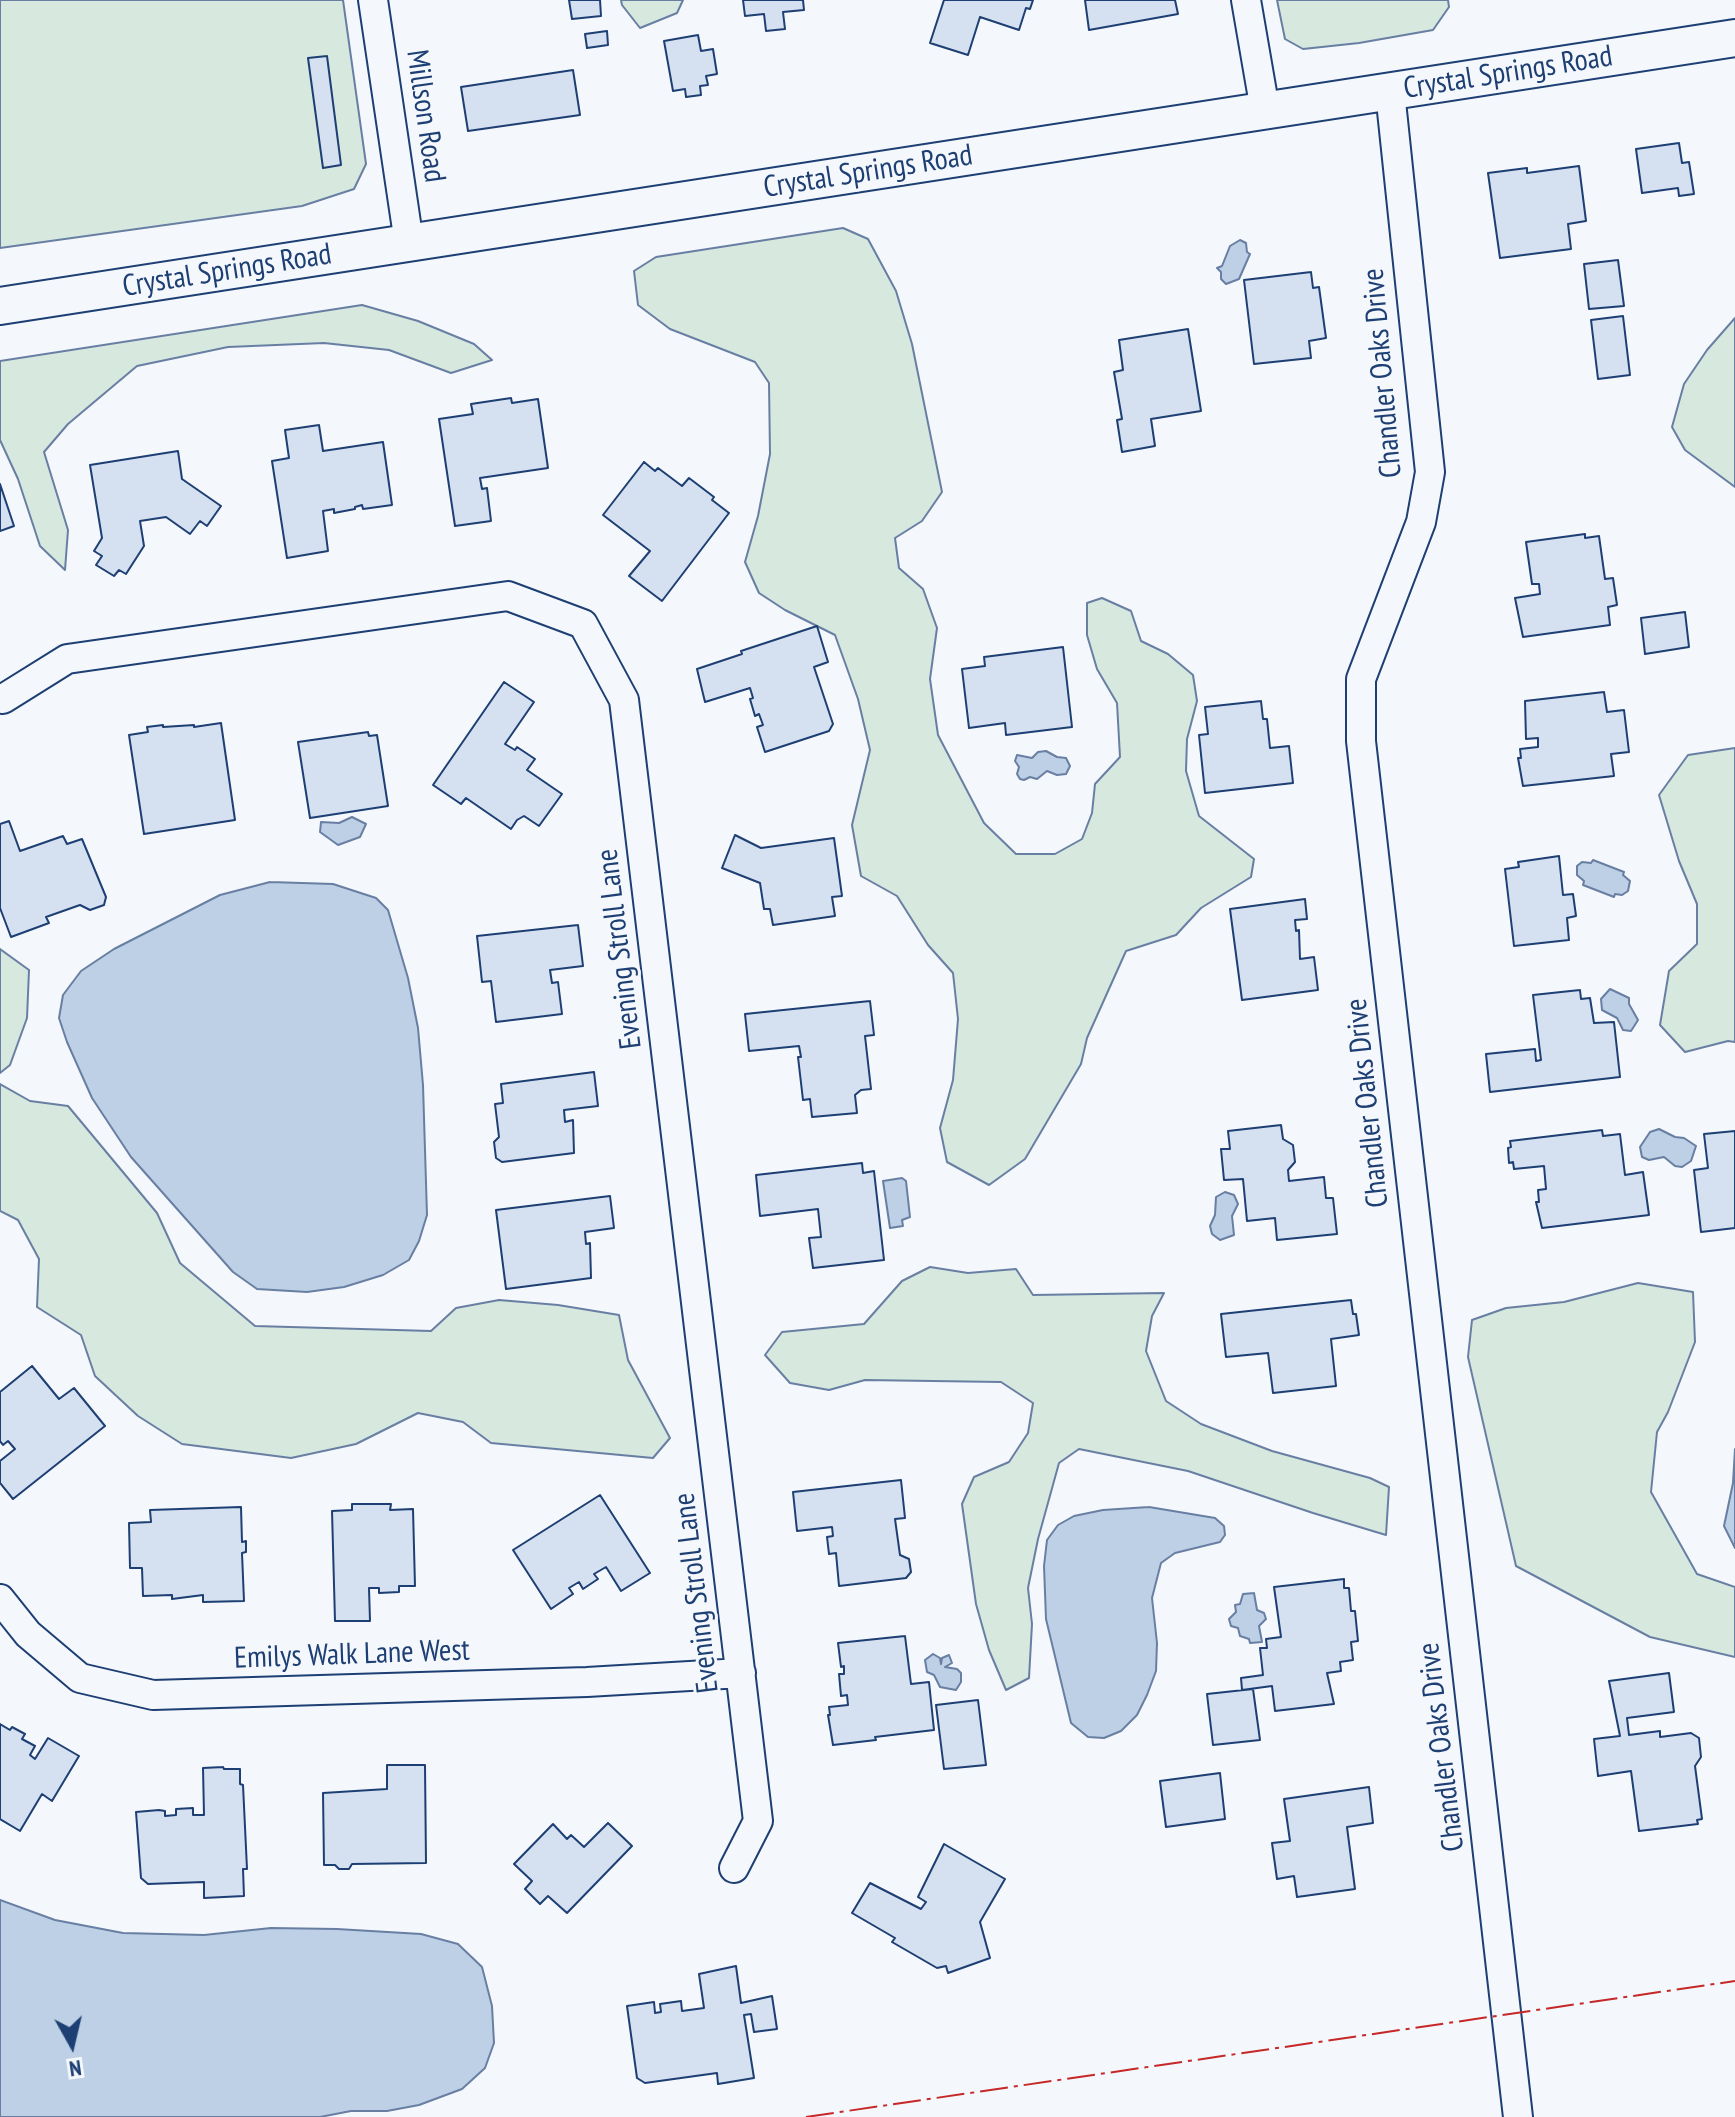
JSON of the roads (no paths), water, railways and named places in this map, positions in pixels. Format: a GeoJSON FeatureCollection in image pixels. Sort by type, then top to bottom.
{"type":"FeatureCollection","features":[{"type":"Feature","properties":{"kind":"street","name":"Millson Road"},"geometry":{"type":"LineString","coordinates":[[373,0],[409,243]]}},
{"type":"Feature","properties":{"kind":"street"},"geometry":{"type":"LineString","coordinates":[[1246,0],[1265,110]]}},
{"type":"Feature","properties":{"kind":"street","name":"Crystal Springs Road"},"geometry":{"type":"LineString","coordinates":[[0,306],[1735,38]]}},
{"type":"Feature","properties":{"kind":"street","name":"Chandler Oaks Drive"},"geometry":{"type":"LineString","coordinates":[[1390,92],[1430,472],[1421,522],[1361,679],[1361,741],[1518,2117]]}},
{"type":"Feature","properties":{"kind":"street","name":"Evening Stroll Lane"},"geometry":{"type":"LineString","coordinates":[[3,699],[67,659],[508,596],[583,624],[624,700],[758,1821],[734,1868]]}},
{"type":"Feature","properties":{"kind":"street","name":"Emilys Walk Lane West"},"geometry":{"type":"LineString","coordinates":[[0,1599],[28,1634],[80,1678],[153,1695],[587,1682],[741,1673]]}},
{"type":"Feature","properties":{"kind":"water"},"geometry":{"type":"Polygon","coordinates":[[[1240,240],[1246,243],[1250,254],[1239,279],[1226,284],[1217,268],[1222,266],[1230,246],[1240,240]]]}},
{"type":"Feature","properties":{"kind":"water"},"geometry":{"type":"Polygon","coordinates":[[[1046,751],[1066,758],[1070,766],[1066,774],[1047,771],[1037,779],[1020,779],[1015,761],[1017,755],[1032,758],[1038,752],[1046,751]]]}},
{"type":"Feature","properties":{"kind":"water"},"geometry":{"type":"Polygon","coordinates":[[[352,817],[366,824],[360,837],[338,845],[320,832],[321,822],[339,823],[352,817]]]}},
{"type":"Feature","properties":{"kind":"water"},"geometry":{"type":"Polygon","coordinates":[[[1593,860],[1624,872],[1623,875],[1630,881],[1628,891],[1614,897],[1583,885],[1584,881],[1577,875],[1577,866],[1593,860]]]}},
{"type":"Feature","properties":{"kind":"water"},"geometry":{"type":"Polygon","coordinates":[[[270,882],[333,884],[376,898],[388,910],[408,978],[418,1028],[427,1215],[409,1260],[383,1275],[344,1287],[307,1292],[257,1289],[233,1272],[131,1157],[92,1098],[59,1018],[63,995],[81,971],[114,949],[220,895],[270,882]]]}},
{"type":"Feature","properties":{"kind":"water"},"geometry":{"type":"Polygon","coordinates":[[[1610,989],[1629,998],[1638,1020],[1631,1031],[1623,1030],[1617,1018],[1602,1010],[1601,999],[1610,989]]]}},
{"type":"Feature","properties":{"kind":"water"},"geometry":{"type":"Polygon","coordinates":[[[1659,1129],[1696,1146],[1691,1161],[1682,1167],[1675,1166],[1664,1157],[1649,1160],[1642,1157],[1640,1147],[1650,1132],[1659,1129]]]}},
{"type":"Feature","properties":{"kind":"water"},"geometry":{"type":"Polygon","coordinates":[[[902,1178],[906,1181],[910,1217],[902,1220],[903,1226],[890,1228],[883,1181],[902,1178]]]}},
{"type":"Feature","properties":{"kind":"water"},"geometry":{"type":"Polygon","coordinates":[[[1225,1192],[1234,1195],[1238,1204],[1232,1216],[1234,1235],[1220,1240],[1212,1234],[1210,1226],[1215,1215],[1216,1197],[1225,1192]]]}},
{"type":"Feature","properties":{"kind":"water"},"geometry":{"type":"Polygon","coordinates":[[[1735,1449],[1735,1548],[1724,1526],[1733,1483],[1735,1449]]]}},
{"type":"Feature","properties":{"kind":"water"},"geometry":{"type":"Polygon","coordinates":[[[1149,1507],[1215,1518],[1224,1526],[1225,1535],[1220,1542],[1175,1553],[1161,1563],[1152,1598],[1157,1643],[1156,1671],[1147,1695],[1137,1715],[1121,1731],[1104,1738],[1088,1737],[1071,1723],[1046,1619],[1044,1566],[1047,1540],[1058,1525],[1074,1516],[1103,1510],[1149,1507]]]}},
{"type":"Feature","properties":{"kind":"water"},"geometry":{"type":"Polygon","coordinates":[[[1254,1593],[1257,1610],[1264,1613],[1266,1619],[1259,1626],[1262,1642],[1250,1643],[1249,1639],[1240,1636],[1238,1628],[1231,1626],[1229,1619],[1236,1612],[1235,1605],[1240,1604],[1243,1594],[1254,1593]]]}},
{"type":"Feature","properties":{"kind":"water"},"geometry":{"type":"Polygon","coordinates":[[[933,1654],[940,1658],[941,1664],[942,1658],[949,1655],[952,1663],[945,1667],[961,1673],[961,1682],[956,1690],[940,1687],[934,1675],[927,1672],[925,1660],[933,1654]]]}},
{"type":"Feature","properties":{"kind":"water"},"geometry":{"type":"Polygon","coordinates":[[[0,1900],[55,1920],[123,1933],[204,1935],[271,1928],[337,1929],[421,1934],[458,1944],[482,1967],[492,2006],[494,2043],[485,2068],[462,2089],[419,2105],[387,2111],[351,2111],[320,2117],[0,2117],[0,1900]]]}}]}
